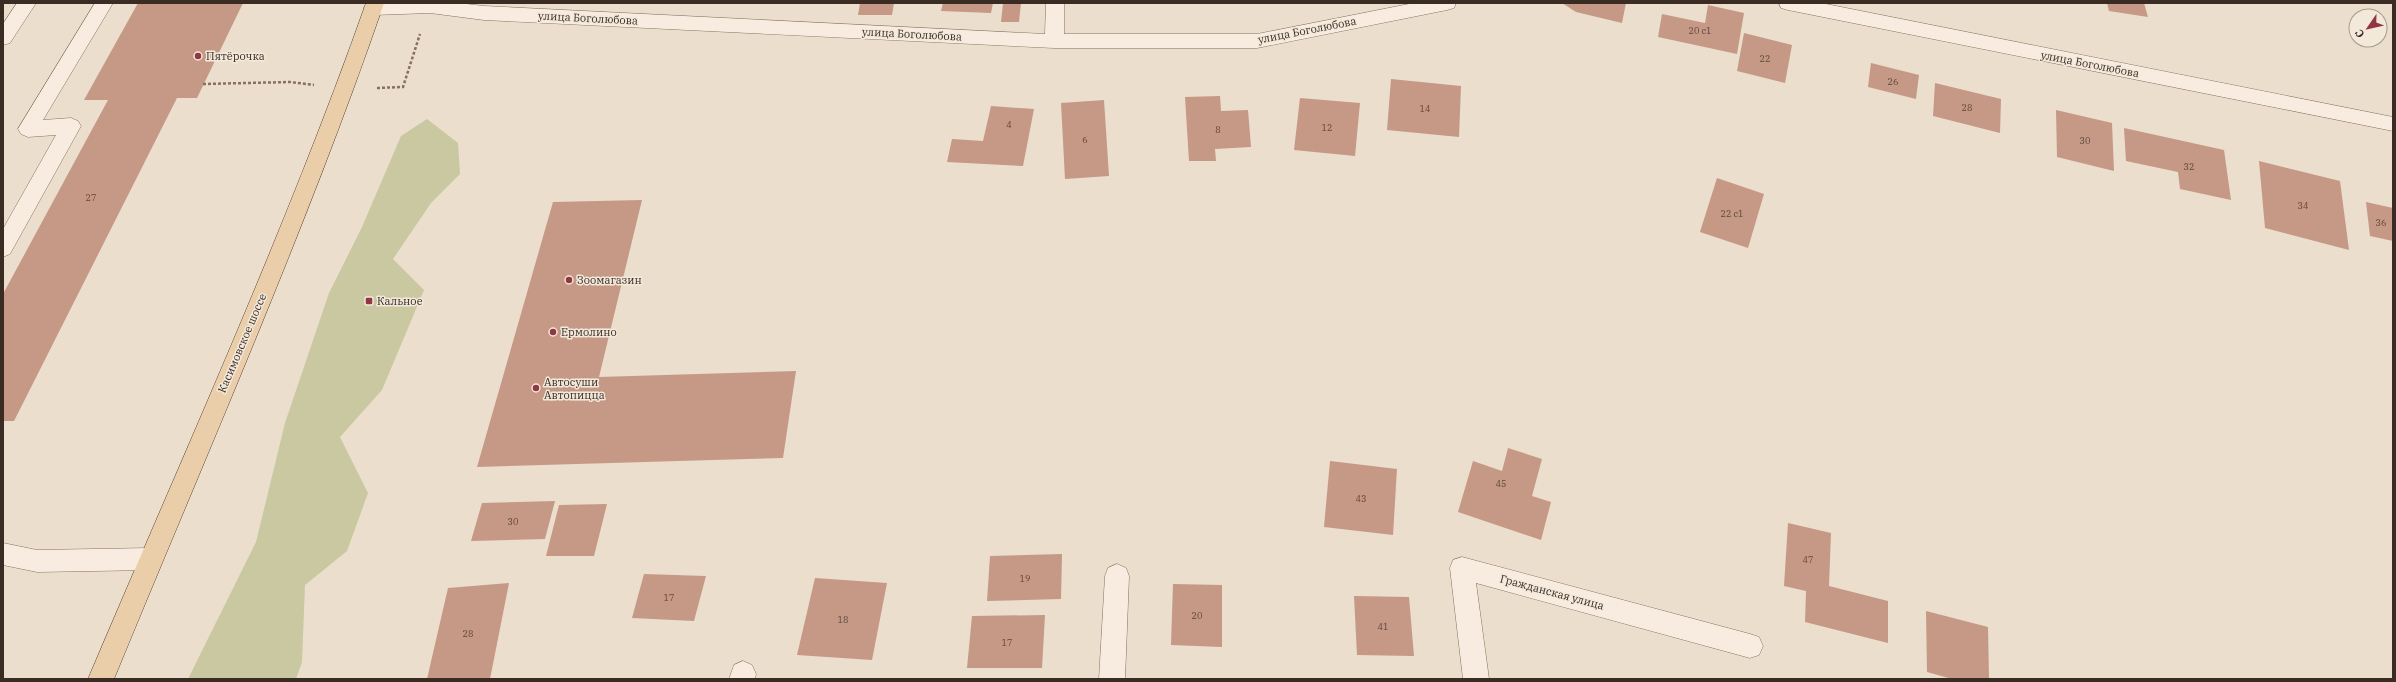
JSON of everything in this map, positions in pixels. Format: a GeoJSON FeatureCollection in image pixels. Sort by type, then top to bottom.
{"type":"FeatureCollection","features":[{"type":"Feature","properties":{"kind":"main road","name":"Касимовское шоссе"},"geometry":{"type":"LineString","coordinates":[[101,679],[150,559],[261,298],[345,89],[374,6]]}},
{"type":"Feature","properties":{"kind":"street"},"geometry":{"type":"LineString","coordinates":[[3,38],[27,3]]}},
{"type":"Feature","properties":{"kind":"street"},"geometry":{"type":"LineString","coordinates":[[3,248],[71,126],[28,129],[104,3]]}},
{"type":"Feature","properties":{"kind":"street"},"geometry":{"type":"LineString","coordinates":[[1054,40],[1055,3]]}},
{"type":"Feature","properties":{"kind":"street","name":"улица Боголюбова"},"geometry":{"type":"LineString","coordinates":[[374,6],[486,8],[1054,40],[1257,41],[1447,3]]}},
{"type":"Feature","properties":{"kind":"street","name":"улица Боголюбова"},"geometry":{"type":"LineString","coordinates":[[1788,3],[2393,124]]}},
{"type":"Feature","properties":{"kind":"street"},"geometry":{"type":"LineString","coordinates":[[3,554],[37,561],[150,559]]}},
{"type":"Feature","properties":{"kind":"street","name":"Гражданская улица"},"geometry":{"type":"LineString","coordinates":[[1476,679],[1462,568],[1750,646]]}},
{"type":"Feature","properties":{"kind":"street"},"geometry":{"type":"LineString","coordinates":[[1112,679],[1117,576]]}},
{"type":"Feature","properties":{"kind":"path"},"geometry":{"type":"LineString","coordinates":[[203,84],[290,82],[345,89],[403,86],[430,6]]}},
{"type":"Feature","properties":{"kind":"green space"},"geometry":{"type":"Polygon","coordinates":[[[427,119],[458,143],[460,174],[431,203],[393,259],[424,290],[382,390],[340,437],[368,493],[347,551],[305,585],[302,662],[296,679],[188,679],[256,542],[285,423],[329,293],[362,227],[401,136],[427,119]]]}},
{"type":"Feature","properties":{"kind":"building"},"geometry":{"type":"Polygon","coordinates":[[[138,3],[243,3],[197,98],[177,98],[14,421],[3,421],[3,294],[108,100],[84,100],[138,3]]]}},
{"type":"Feature","properties":{"kind":"building"},"geometry":{"type":"Polygon","coordinates":[[[860,3],[894,3],[892,15],[858,15],[860,3]]]}},
{"type":"Feature","properties":{"kind":"building"},"geometry":{"type":"Polygon","coordinates":[[[943,3],[993,3],[991,13],[941,11],[943,3]]]}},
{"type":"Feature","properties":{"kind":"building"},"geometry":{"type":"Polygon","coordinates":[[[1003,3],[1021,3],[1019,22],[1001,22],[1003,3]]]}},
{"type":"Feature","properties":{"kind":"building"},"geometry":{"type":"Polygon","coordinates":[[[1562,3],[1626,3],[1622,23],[1576,12],[1562,3]]]}},
{"type":"Feature","properties":{"kind":"building"},"geometry":{"type":"Polygon","coordinates":[[[2107,3],[2144,3],[2148,17],[2109,11],[2107,3]]]}},
{"type":"Feature","properties":{"kind":"building"},"geometry":{"type":"Polygon","coordinates":[[[1708,5],[1744,13],[1737,54],[1658,37],[1662,14],[1705,23],[1708,5]]]}},
{"type":"Feature","properties":{"kind":"building"},"geometry":{"type":"Polygon","coordinates":[[[1744,33],[1792,45],[1785,83],[1737,71],[1744,33]]]}},
{"type":"Feature","properties":{"kind":"building"},"geometry":{"type":"Polygon","coordinates":[[[1871,63],[1919,75],[1916,99],[1868,87],[1871,63]]]}},
{"type":"Feature","properties":{"kind":"building"},"geometry":{"type":"Polygon","coordinates":[[[1391,79],[1461,86],[1459,137],[1387,130],[1391,79]]]}},
{"type":"Feature","properties":{"kind":"building"},"geometry":{"type":"Polygon","coordinates":[[[1935,83],[2001,99],[2000,133],[1933,116],[1935,83]]]}},
{"type":"Feature","properties":{"kind":"building"},"geometry":{"type":"Polygon","coordinates":[[[1220,96],[1221,111],[1248,110],[1251,147],[1215,149],[1216,161],[1189,161],[1185,97],[1220,96]]]}},
{"type":"Feature","properties":{"kind":"building"},"geometry":{"type":"Polygon","coordinates":[[[1300,98],[1360,103],[1355,156],[1294,150],[1300,98]]]}},
{"type":"Feature","properties":{"kind":"building"},"geometry":{"type":"Polygon","coordinates":[[[1104,100],[1109,176],[1065,179],[1061,103],[1104,100]]]}},
{"type":"Feature","properties":{"kind":"building"},"geometry":{"type":"Polygon","coordinates":[[[991,106],[1034,109],[1023,166],[947,162],[952,139],[983,141],[991,106]]]}},
{"type":"Feature","properties":{"kind":"building"},"geometry":{"type":"Polygon","coordinates":[[[2056,110],[2112,123],[2114,171],[2057,157],[2056,110]]]}},
{"type":"Feature","properties":{"kind":"building"},"geometry":{"type":"Polygon","coordinates":[[[2124,128],[2224,150],[2231,200],[2180,189],[2178,172],[2126,161],[2124,128]]]}},
{"type":"Feature","properties":{"kind":"building"},"geometry":{"type":"Polygon","coordinates":[[[2259,161],[2340,181],[2349,250],[2265,228],[2259,161]]]}},
{"type":"Feature","properties":{"kind":"building"},"geometry":{"type":"Polygon","coordinates":[[[1717,178],[1764,194],[1748,248],[1700,232],[1717,178]]]}},
{"type":"Feature","properties":{"kind":"building"},"geometry":{"type":"Polygon","coordinates":[[[642,200],[599,377],[796,371],[783,458],[477,467],[553,202],[642,200]]]}},
{"type":"Feature","properties":{"kind":"building"},"geometry":{"type":"Polygon","coordinates":[[[2366,202],[2393,208],[2393,241],[2370,236],[2366,202]]]}},
{"type":"Feature","properties":{"kind":"building"},"geometry":{"type":"Polygon","coordinates":[[[1508,448],[1542,459],[1532,496],[1551,502],[1541,540],[1458,512],[1473,461],[1502,471],[1508,448]]]}},
{"type":"Feature","properties":{"kind":"building"},"geometry":{"type":"Polygon","coordinates":[[[1330,461],[1397,469],[1393,535],[1324,527],[1330,461]]]}},
{"type":"Feature","properties":{"kind":"building"},"geometry":{"type":"Polygon","coordinates":[[[555,501],[545,539],[471,541],[482,503],[555,501]]]}},
{"type":"Feature","properties":{"kind":"building"},"geometry":{"type":"Polygon","coordinates":[[[607,504],[594,556],[546,556],[559,505],[607,504]]]}},
{"type":"Feature","properties":{"kind":"building"},"geometry":{"type":"Polygon","coordinates":[[[1788,523],[1831,533],[1829,586],[1888,601],[1888,643],[1805,622],[1806,591],[1784,586],[1788,523]]]}},
{"type":"Feature","properties":{"kind":"building"},"geometry":{"type":"Polygon","coordinates":[[[1062,554],[1061,599],[987,601],[990,556],[1062,554]]]}},
{"type":"Feature","properties":{"kind":"building"},"geometry":{"type":"Polygon","coordinates":[[[644,574],[706,576],[694,621],[632,618],[644,574]]]}},
{"type":"Feature","properties":{"kind":"building"},"geometry":{"type":"Polygon","coordinates":[[[815,578],[887,583],[872,660],[797,655],[815,578]]]}},
{"type":"Feature","properties":{"kind":"building"},"geometry":{"type":"Polygon","coordinates":[[[509,583],[490,679],[427,679],[448,588],[509,583]]]}},
{"type":"Feature","properties":{"kind":"building"},"geometry":{"type":"Polygon","coordinates":[[[1173,584],[1222,585],[1222,647],[1171,645],[1173,584]]]}},
{"type":"Feature","properties":{"kind":"building"},"geometry":{"type":"Polygon","coordinates":[[[1354,596],[1409,597],[1414,656],[1357,655],[1354,596]]]}},
{"type":"Feature","properties":{"kind":"building"},"geometry":{"type":"Polygon","coordinates":[[[1926,611],[1988,627],[1989,679],[1952,679],[1927,672],[1926,611]]]}},
{"type":"Feature","properties":{"kind":"building"},"geometry":{"type":"Polygon","coordinates":[[[1045,615],[1042,668],[967,668],[972,616],[1045,615]]]}},
{"type":"Feature","properties":{"kind":"place","name":"Пятёрочка"},"geometry":{"type":"Point","coordinates":[198,56]}},
{"type":"Feature","properties":{"kind":"place","name":"Зоомагазин"},"geometry":{"type":"Point","coordinates":[569,280]}},
{"type":"Feature","properties":{"kind":"place","name":"Кальное"},"geometry":{"type":"Point","coordinates":[369,301]}},
{"type":"Feature","properties":{"kind":"place","name":"Ермолино"},"geometry":{"type":"Point","coordinates":[553,332]}},
{"type":"Feature","properties":{"kind":"place","name":"Автосуши Автопицца"},"geometry":{"type":"Point","coordinates":[536,388]}}]}
